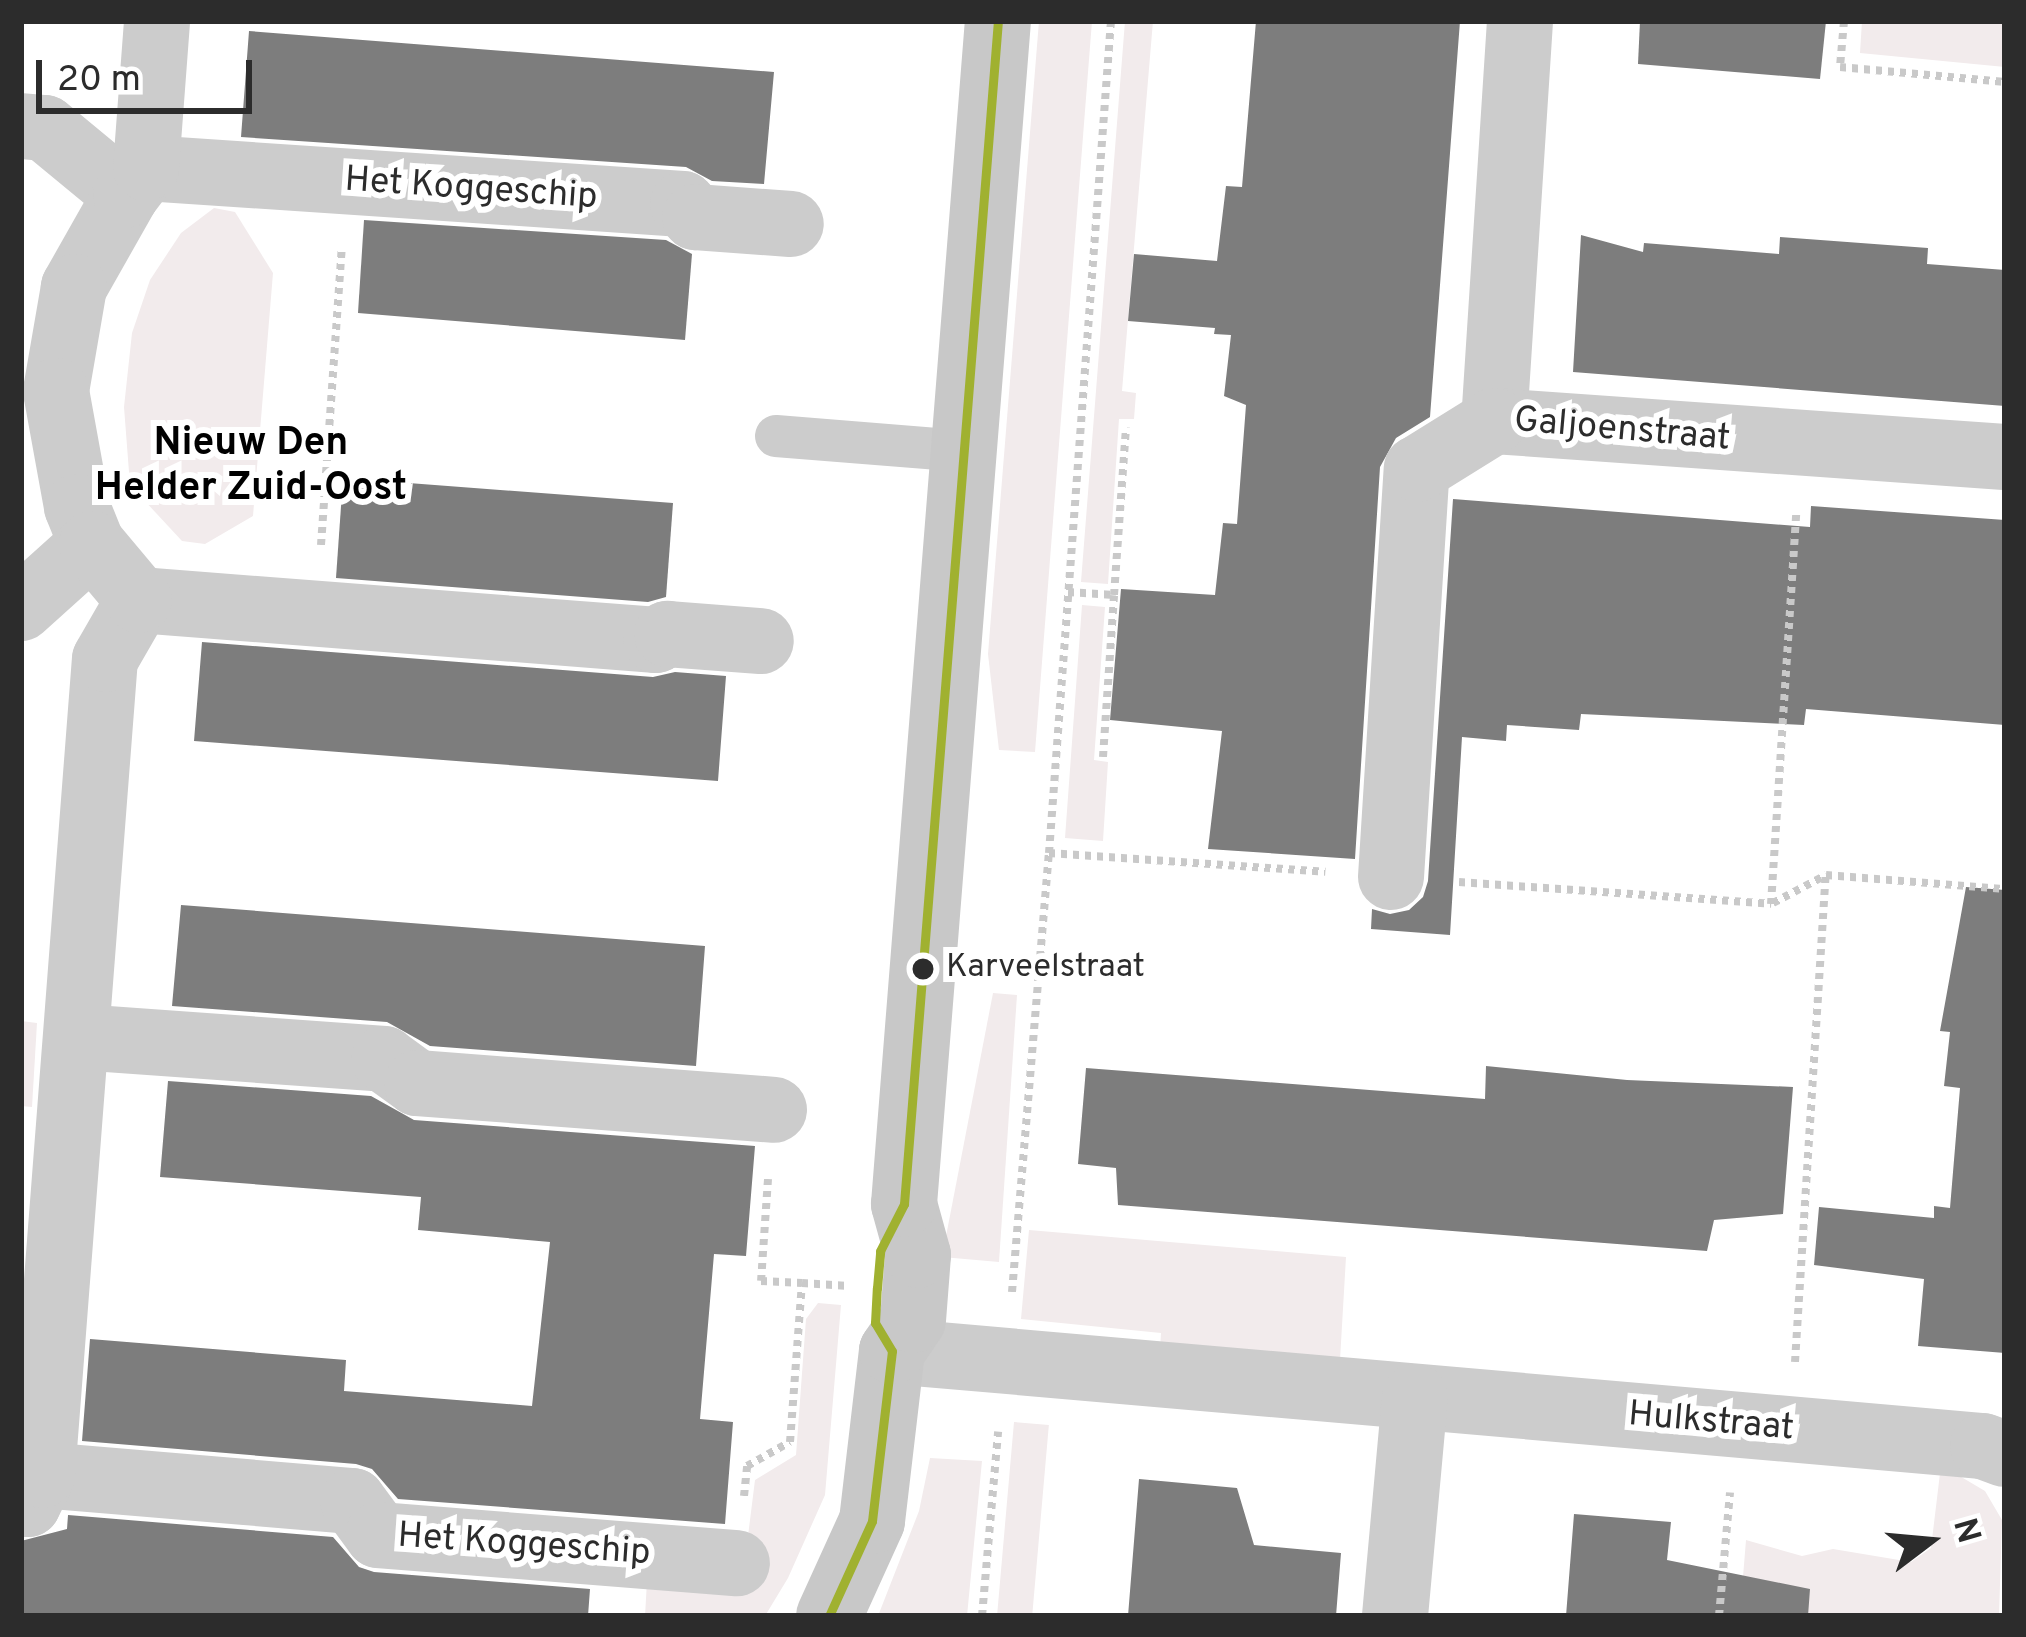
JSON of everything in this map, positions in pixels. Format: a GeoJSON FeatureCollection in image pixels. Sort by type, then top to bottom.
{"type":"FeatureCollection","features":[{"type":"Feature","properties":{"kind":"street"},"geometry":{"type":"LineString","coordinates":[[158,21],[136,181],[74,287],[56,391],[76,507],[92,544],[140,600],[656,640],[667,634],[760,641]]}},
{"type":"Feature","properties":{"kind":"street"},"geometry":{"type":"LineString","coordinates":[[829,1616],[872,1521],[892,1351],[913,1320],[918,1255],[904,1204],[998,21]]}},
{"type":"Feature","properties":{"kind":"street","name":"Galjoenstraat"},"geometry":{"type":"LineString","coordinates":[[1520,21],[1494,421],[2005,457]]}},
{"type":"Feature","properties":{"kind":"street"},"geometry":{"type":"LineString","coordinates":[[21,126],[46,128],[136,181]]}},
{"type":"Feature","properties":{"kind":"street","name":"Het Koggeschip"},"geometry":{"type":"LineString","coordinates":[[136,181],[347,181],[683,204],[695,217],[791,224]]}},
{"type":"Feature","properties":{"kind":"street"},"geometry":{"type":"LineString","coordinates":[[1391,877],[1417,469],[1494,421]]}},
{"type":"Feature","properties":{"kind":"street"},"geometry":{"type":"LineString","coordinates":[[21,608],[92,544]]}},
{"type":"Feature","properties":{"kind":"street","name":"Het Koggeschip"},"geometry":{"type":"LineString","coordinates":[[140,600],[105,659],[79,1037],[31,1489],[353,1501],[378,1535],[737,1563]]}},
{"type":"Feature","properties":{"kind":"street"},"geometry":{"type":"LineString","coordinates":[[79,1037],[384,1059],[417,1083],[774,1110]]}},
{"type":"Feature","properties":{"kind":"street"},"geometry":{"type":"LineString","coordinates":[[892,1351],[875,1323],[880,1251],[904,1204]]}},
{"type":"Feature","properties":{"kind":"street","name":"Hulkstraat"},"geometry":{"type":"LineString","coordinates":[[892,1351],[1983,1446],[2005,1454]]}},
{"type":"Feature","properties":{"kind":"street"},"geometry":{"type":"LineString","coordinates":[[1395,1616],[1415,1397]]}},
{"type":"Feature","properties":{"kind":"lane"},"geometry":{"type":"LineString","coordinates":[[776,436],[964,451]]}},
{"type":"Feature","properties":{"kind":"path"},"geometry":{"type":"LineString","coordinates":[[1049,853],[1111,21]]}},
{"type":"Feature","properties":{"kind":"path"},"geometry":{"type":"LineString","coordinates":[[1844,21],[1840,67],[2005,82]]}},
{"type":"Feature","properties":{"kind":"path"},"geometry":{"type":"LineString","coordinates":[[316,615],[347,181]]}},
{"type":"Feature","properties":{"kind":"path"},"geometry":{"type":"LineString","coordinates":[[1102,757],[1126,427]]}},
{"type":"Feature","properties":{"kind":"path"},"geometry":{"type":"LineString","coordinates":[[1068,592],[1114,595]]}},
{"type":"Feature","properties":{"kind":"path"},"geometry":{"type":"LineString","coordinates":[[1719,1616],[1763,1427],[1826,875]]}},
{"type":"Feature","properties":{"kind":"path"},"geometry":{"type":"LineString","coordinates":[[1772,904],[1826,875],[2005,889]]}},
{"type":"Feature","properties":{"kind":"path"},"geometry":{"type":"LineString","coordinates":[[766,1204],[761,1281],[877,1288]]}},
{"type":"Feature","properties":{"kind":"path"},"geometry":{"type":"LineString","coordinates":[[737,1563],[747,1466],[790,1442],[802,1283]]}},
{"type":"Feature","properties":{"kind":"path"},"geometry":{"type":"LineString","coordinates":[[982,1616],[1004,1361]]}},
{"type":"Feature","properties":{"kind":"shaded area"},"geometry":{"type":"Polygon","coordinates":[[[1039,21],[1092,21],[1035,752],[999,750],[988,654],[1039,21]]]}},
{"type":"Feature","properties":{"kind":"shaded area"},"geometry":{"type":"Polygon","coordinates":[[[1125,21],[1153,21],[1122,391],[1136,393],[1134,419],[1119,419],[1108,584],[1081,582],[1125,21]]]}},
{"type":"Feature","properties":{"kind":"shaded area"},"geometry":{"type":"Polygon","coordinates":[[[1862,21],[2005,21],[2005,67],[1860,53],[1862,21]]]}},
{"type":"Feature","properties":{"kind":"shaded area"},"geometry":{"type":"Polygon","coordinates":[[[214,208],[235,212],[273,273],[253,516],[205,544],[182,541],[130,485],[124,407],[132,333],[150,280],[181,233],[214,208]]]}},
{"type":"Feature","properties":{"kind":"shaded area"},"geometry":{"type":"Polygon","coordinates":[[[1082,605],[1105,607],[1094,760],[1108,762],[1103,841],[1065,838],[1082,605]]]}},
{"type":"Feature","properties":{"kind":"shaded area"},"geometry":{"type":"Polygon","coordinates":[[[993,993],[1017,995],[999,1262],[942,1257],[993,993]]]}},
{"type":"Feature","properties":{"kind":"shaded area"},"geometry":{"type":"Polygon","coordinates":[[[21,1021],[37,1023],[32,1107],[21,1106],[21,1021]]]}},
{"type":"Feature","properties":{"kind":"shaded area"},"geometry":{"type":"Polygon","coordinates":[[[1029,1230],[1346,1257],[1340,1360],[1160,1349],[1161,1333],[1021,1319],[1029,1230]]]}},
{"type":"Feature","properties":{"kind":"shaded area"},"geometry":{"type":"Polygon","coordinates":[[[818,1303],[841,1305],[825,1495],[788,1578],[765,1616],[645,1616],[647,1581],[742,1584],[755,1480],[796,1455],[806,1319],[818,1303]]]}},
{"type":"Feature","properties":{"kind":"shaded area"},"geometry":{"type":"Polygon","coordinates":[[[1014,1422],[1049,1425],[1032,1616],[997,1615],[1014,1422]]]}},
{"type":"Feature","properties":{"kind":"shaded area"},"geometry":{"type":"Polygon","coordinates":[[[930,1458],[982,1461],[967,1616],[878,1616],[919,1511],[930,1458]]]}},
{"type":"Feature","properties":{"kind":"shaded area"},"geometry":{"type":"Polygon","coordinates":[[[1941,1465],[1985,1491],[2002,1520],[1999,1616],[1766,1616],[1743,1577],[1746,1540],[1802,1556],[1833,1549],[1911,1562],[1931,1548],[1941,1465]]]}},
{"type":"Feature","properties":{"kind":"building"},"geometry":{"type":"Polygon","coordinates":[[[1256,21],[1460,21],[1430,417],[1396,438],[1380,467],[1355,859],[1208,849],[1222,731],[1110,720],[1121,589],[1215,595],[1223,523],[1237,524],[1246,405],[1224,396],[1231,335],[1214,334],[1215,328],[1128,321],[1134,254],[1217,261],[1226,186],[1242,187],[1256,21]]]}},
{"type":"Feature","properties":{"kind":"building"},"geometry":{"type":"Polygon","coordinates":[[[1640,21],[1826,21],[1820,79],[1638,64],[1640,21]]]}},
{"type":"Feature","properties":{"kind":"building"},"geometry":{"type":"Polygon","coordinates":[[[249,31],[774,72],[764,184],[712,181],[686,167],[241,137],[249,31]]]}},
{"type":"Feature","properties":{"kind":"building"},"geometry":{"type":"Polygon","coordinates":[[[364,220],[666,240],[692,254],[685,340],[358,313],[364,220]]]}},
{"type":"Feature","properties":{"kind":"building"},"geometry":{"type":"Polygon","coordinates":[[[1581,235],[1643,252],[1644,243],[1779,254],[1780,237],[1928,248],[1927,264],[2005,270],[2005,406],[1573,372],[1581,235]]]}},
{"type":"Feature","properties":{"kind":"building"},"geometry":{"type":"Polygon","coordinates":[[[343,478],[673,503],[666,597],[648,602],[336,578],[343,478]]]}},
{"type":"Feature","properties":{"kind":"building"},"geometry":{"type":"Polygon","coordinates":[[[1453,499],[1810,527],[1811,506],[2005,520],[2005,725],[1806,709],[1804,725],[1581,714],[1579,730],[1507,725],[1506,741],[1462,737],[1450,935],[1371,929],[1372,909],[1390,914],[1409,910],[1423,897],[1428,881],[1453,499]]]}},
{"type":"Feature","properties":{"kind":"building"},"geometry":{"type":"Polygon","coordinates":[[[202,642],[653,677],[675,672],[726,676],[718,781],[194,741],[202,642]]]}},
{"type":"Feature","properties":{"kind":"building"},"geometry":{"type":"Polygon","coordinates":[[[1966,887],[2005,890],[2005,1353],[1918,1346],[1924,1279],[1814,1265],[1819,1207],[1934,1218],[1934,1206],[1950,1208],[1960,1088],[1944,1086],[1950,1032],[1940,1031],[1966,887]]]}},
{"type":"Feature","properties":{"kind":"building"},"geometry":{"type":"Polygon","coordinates":[[[181,905],[705,946],[696,1066],[430,1046],[387,1022],[172,1006],[181,905]]]}},
{"type":"Feature","properties":{"kind":"building"},"geometry":{"type":"Polygon","coordinates":[[[1486,1066],[1627,1080],[1793,1087],[1783,1214],[1714,1220],[1707,1251],[1118,1205],[1116,1168],[1078,1164],[1086,1068],[1485,1099],[1486,1066]]]}},
{"type":"Feature","properties":{"kind":"building"},"geometry":{"type":"Polygon","coordinates":[[[168,1081],[371,1096],[414,1120],[755,1146],[746,1256],[714,1254],[700,1419],[733,1422],[725,1524],[398,1499],[372,1469],[356,1464],[82,1441],[90,1339],[346,1360],[344,1391],[532,1406],[550,1242],[418,1230],[421,1197],[160,1177],[168,1081]]]}},
{"type":"Feature","properties":{"kind":"building"},"geometry":{"type":"Polygon","coordinates":[[[1139,1479],[1237,1488],[1254,1545],[1341,1553],[1336,1616],[1128,1616],[1139,1479]]]}},
{"type":"Feature","properties":{"kind":"building"},"geometry":{"type":"Polygon","coordinates":[[[1574,1514],[1671,1522],[1667,1560],[1810,1589],[1808,1616],[1566,1616],[1574,1514]]]}},
{"type":"Feature","properties":{"kind":"building"},"geometry":{"type":"Polygon","coordinates":[[[68,1515],[333,1537],[359,1567],[374,1572],[590,1589],[588,1616],[21,1616],[21,1541],[67,1529],[68,1515]]]}},
{"type":"Feature","properties":{"kind":"transit line"},"geometry":{"type":"LineString","coordinates":[[829,1616],[872,1521],[892,1351],[875,1323],[877,1288],[880,1251],[904,1204],[998,21]]}},
{"type":"Feature","properties":{"kind":"place","name":"Karveelstraat"},"geometry":{"type":"Point","coordinates":[923,969]}},
{"type":"Feature","properties":{"kind":"district","name":"Nieuw Den Helder Zuid-Oost"},"geometry":{"type":"Point","coordinates":[251,468]}}]}
